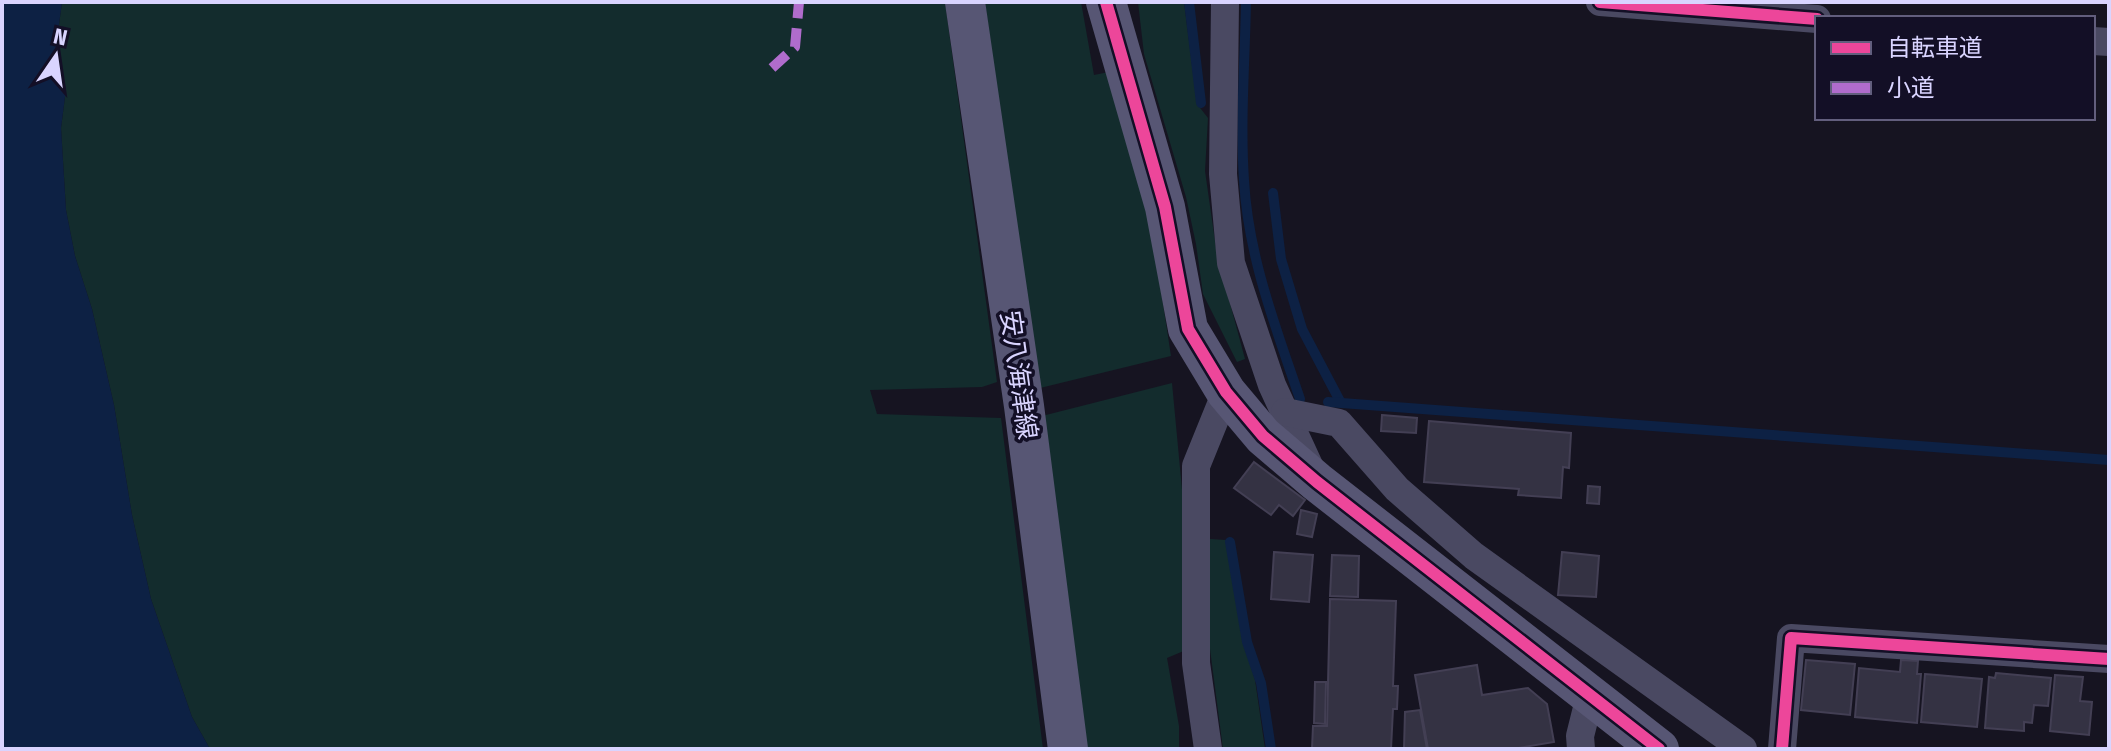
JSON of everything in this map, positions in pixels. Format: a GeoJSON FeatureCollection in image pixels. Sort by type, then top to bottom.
{"type":"FeatureCollection","features":[{"type":"Feature","properties":{"kind":"street","name":"安八海津線"},"geometry":{"type":"LineString","coordinates":[[965,2],[1024,406],[1068,749]]}},
{"type":"Feature","properties":{"kind":"street"},"geometry":{"type":"LineString","coordinates":[[1106,2],[1165,207],[1188,329],[1226,392],[1263,436],[1317,482],[1659,749]]}},
{"type":"Feature","properties":{"kind":"street"},"geometry":{"type":"LineString","coordinates":[[1120,2],[1125,65]]}},
{"type":"Feature","properties":{"kind":"street"},"geometry":{"type":"LineString","coordinates":[[1225,2],[1223,174],[1231,263],[1272,385],[1317,482]]}},
{"type":"Feature","properties":{"kind":"street"},"geometry":{"type":"LineString","coordinates":[[1600,2],[1815,19]]}},
{"type":"Feature","properties":{"kind":"street"},"geometry":{"type":"LineString","coordinates":[[1188,749],[1188,722],[1196,663],[1196,466],[1226,392]]}},
{"type":"Feature","properties":{"kind":"street"},"geometry":{"type":"LineString","coordinates":[[1285,412],[1339,423],[1397,489],[1474,556],[1743,749]]}},
{"type":"Feature","properties":{"kind":"street"},"geometry":{"type":"LineString","coordinates":[[1790,748],[1791,638],[2109,659]]}},
{"type":"Feature","properties":{"kind":"street"},"geometry":{"type":"LineString","coordinates":[[1196,663],[1208,749]]}},
{"type":"Feature","properties":{"kind":"street"},"geometry":{"type":"LineString","coordinates":[[1581,749],[1580,736],[1590,696]]}},
{"type":"Feature","properties":{"kind":"green space"},"geometry":{"type":"Polygon","coordinates":[[[62,2],[945,2],[997,382],[982,387],[870,390],[877,414],[1001,418],[1043,749],[210,749],[192,717],[151,599],[132,515],[114,405],[92,309],[75,256],[66,210],[61,128],[66,89],[55,55],[62,2]]]}},
{"type":"Feature","properties":{"kind":"green space"},"geometry":{"type":"Polygon","coordinates":[[[985,2],[1081,2],[1094,75],[1109,72],[1147,199],[1171,356],[1036,389],[985,2]]]}},
{"type":"Feature","properties":{"kind":"green space"},"geometry":{"type":"Polygon","coordinates":[[[1138,2],[1184,2],[1197,104],[1208,118],[1205,171],[1217,255],[1245,359],[1237,362],[1203,294],[1186,197],[1144,54],[1138,2]]]}},
{"type":"Feature","properties":{"kind":"green space"},"geometry":{"type":"Polygon","coordinates":[[[1172,383],[1185,521],[1186,650],[1167,658],[1179,726],[1179,749],[1086,749],[1042,416],[1172,383]]]}},
{"type":"Feature","properties":{"kind":"green space"},"geometry":{"type":"Polygon","coordinates":[[[1210,539],[1226,540],[1243,641],[1255,680],[1265,749],[1223,749],[1210,649],[1210,539]]]}},
{"type":"Feature","properties":{"kind":"water"},"geometry":{"type":"Polygon","coordinates":[[[2,2],[62,2],[55,54],[66,89],[61,128],[66,210],[75,256],[92,309],[114,405],[132,515],[151,599],[192,717],[210,749],[2,749],[2,2]]]}},
{"type":"Feature","properties":{"kind":"building"},"geometry":{"type":"Polygon","coordinates":[[[1382,415],[1417,418],[1416,433],[1381,431],[1382,415]]]}},
{"type":"Feature","properties":{"kind":"building"},"geometry":{"type":"Polygon","coordinates":[[[1429,421],[1571,433],[1569,468],[1563,467],[1561,498],[1518,495],[1519,489],[1424,482],[1429,421]]]}},
{"type":"Feature","properties":{"kind":"building"},"geometry":{"type":"Polygon","coordinates":[[[1254,462],[1305,500],[1293,516],[1279,505],[1271,515],[1234,488],[1254,462]]]}},
{"type":"Feature","properties":{"kind":"building"},"geometry":{"type":"Polygon","coordinates":[[[1588,486],[1600,487],[1599,504],[1587,503],[1588,486]]]}},
{"type":"Feature","properties":{"kind":"building"},"geometry":{"type":"Polygon","coordinates":[[[1301,510],[1317,514],[1312,537],[1297,534],[1301,510]]]}},
{"type":"Feature","properties":{"kind":"building"},"geometry":{"type":"Polygon","coordinates":[[[1274,552],[1313,555],[1309,602],[1271,599],[1274,552]]]}},
{"type":"Feature","properties":{"kind":"building"},"geometry":{"type":"Polygon","coordinates":[[[1562,552],[1599,556],[1596,597],[1558,595],[1562,552]]]}},
{"type":"Feature","properties":{"kind":"building"},"geometry":{"type":"Polygon","coordinates":[[[1332,555],[1359,556],[1358,597],[1330,596],[1332,555]]]}},
{"type":"Feature","properties":{"kind":"building"},"geometry":{"type":"Polygon","coordinates":[[[1330,599],[1396,601],[1393,686],[1398,686],[1397,709],[1393,709],[1391,749],[1312,749],[1313,726],[1327,726],[1330,599]]]}},
{"type":"Feature","properties":{"kind":"building"},"geometry":{"type":"Polygon","coordinates":[[[1806,660],[1855,664],[1850,715],[1801,710],[1806,660]]]}},
{"type":"Feature","properties":{"kind":"building"},"geometry":{"type":"Polygon","coordinates":[[[1901,660],[1918,661],[1917,674],[1921,674],[1917,723],[1855,717],[1859,668],[1900,672],[1901,660]]]}},
{"type":"Feature","properties":{"kind":"building"},"geometry":{"type":"Polygon","coordinates":[[[1477,665],[1482,695],[1528,688],[1547,704],[1554,742],[1512,749],[1428,749],[1415,675],[1477,665]]]}},
{"type":"Feature","properties":{"kind":"building"},"geometry":{"type":"Polygon","coordinates":[[[1996,673],[2051,678],[2048,706],[2034,705],[2032,723],[2024,722],[2024,731],[1985,728],[1989,677],[1995,678],[1996,673]]]}},
{"type":"Feature","properties":{"kind":"building"},"geometry":{"type":"Polygon","coordinates":[[[1925,674],[1982,679],[1977,727],[1921,722],[1925,674]]]}},
{"type":"Feature","properties":{"kind":"building"},"geometry":{"type":"Polygon","coordinates":[[[2055,675],[2083,677],[2080,701],[2092,702],[2089,735],[2050,731],[2055,675]]]}},
{"type":"Feature","properties":{"kind":"building"},"geometry":{"type":"Polygon","coordinates":[[[1315,682],[1326,682],[1325,724],[1314,723],[1315,682]]]}},
{"type":"Feature","properties":{"kind":"building"},"geometry":{"type":"Polygon","coordinates":[[[1420,710],[1427,749],[1404,749],[1405,712],[1420,710]]]}},
{"type":"Feature","properties":{"kind":"waterway"},"geometry":{"type":"LineString","coordinates":[[1189,2],[1201,103]]}},
{"type":"Feature","properties":{"kind":"waterway"},"geometry":{"type":"LineString","coordinates":[[1246,2],[1242,136],[1247,208],[1264,291],[1300,399]]}},
{"type":"Feature","properties":{"kind":"waterway"},"geometry":{"type":"LineString","coordinates":[[1273,193],[1281,259],[1302,329],[1341,403]]}},
{"type":"Feature","properties":{"kind":"waterway"},"geometry":{"type":"LineString","coordinates":[[1328,402],[2109,460]]}},
{"type":"Feature","properties":{"kind":"waterway"},"geometry":{"type":"LineString","coordinates":[[1230,542],[1247,642],[1261,683],[1271,749]]}},
{"type":"Feature","properties":{"kind":"marked path"},"geometry":{"type":"LineString","coordinates":[[772,68],[795,47],[799,2]]}},
{"type":"Feature","properties":{"kind":"cycle path"},"geometry":{"type":"LineString","coordinates":[[1106,2],[1165,207],[1188,329],[1226,392],[1263,436],[1317,482],[1659,749]]}},
{"type":"Feature","properties":{"kind":"cycle path"},"geometry":{"type":"LineString","coordinates":[[1600,2],[1815,19]]}},
{"type":"Feature","properties":{"kind":"cycle path"},"geometry":{"type":"LineString","coordinates":[[1782,749],[1791,638],[2109,659]]}}]}
